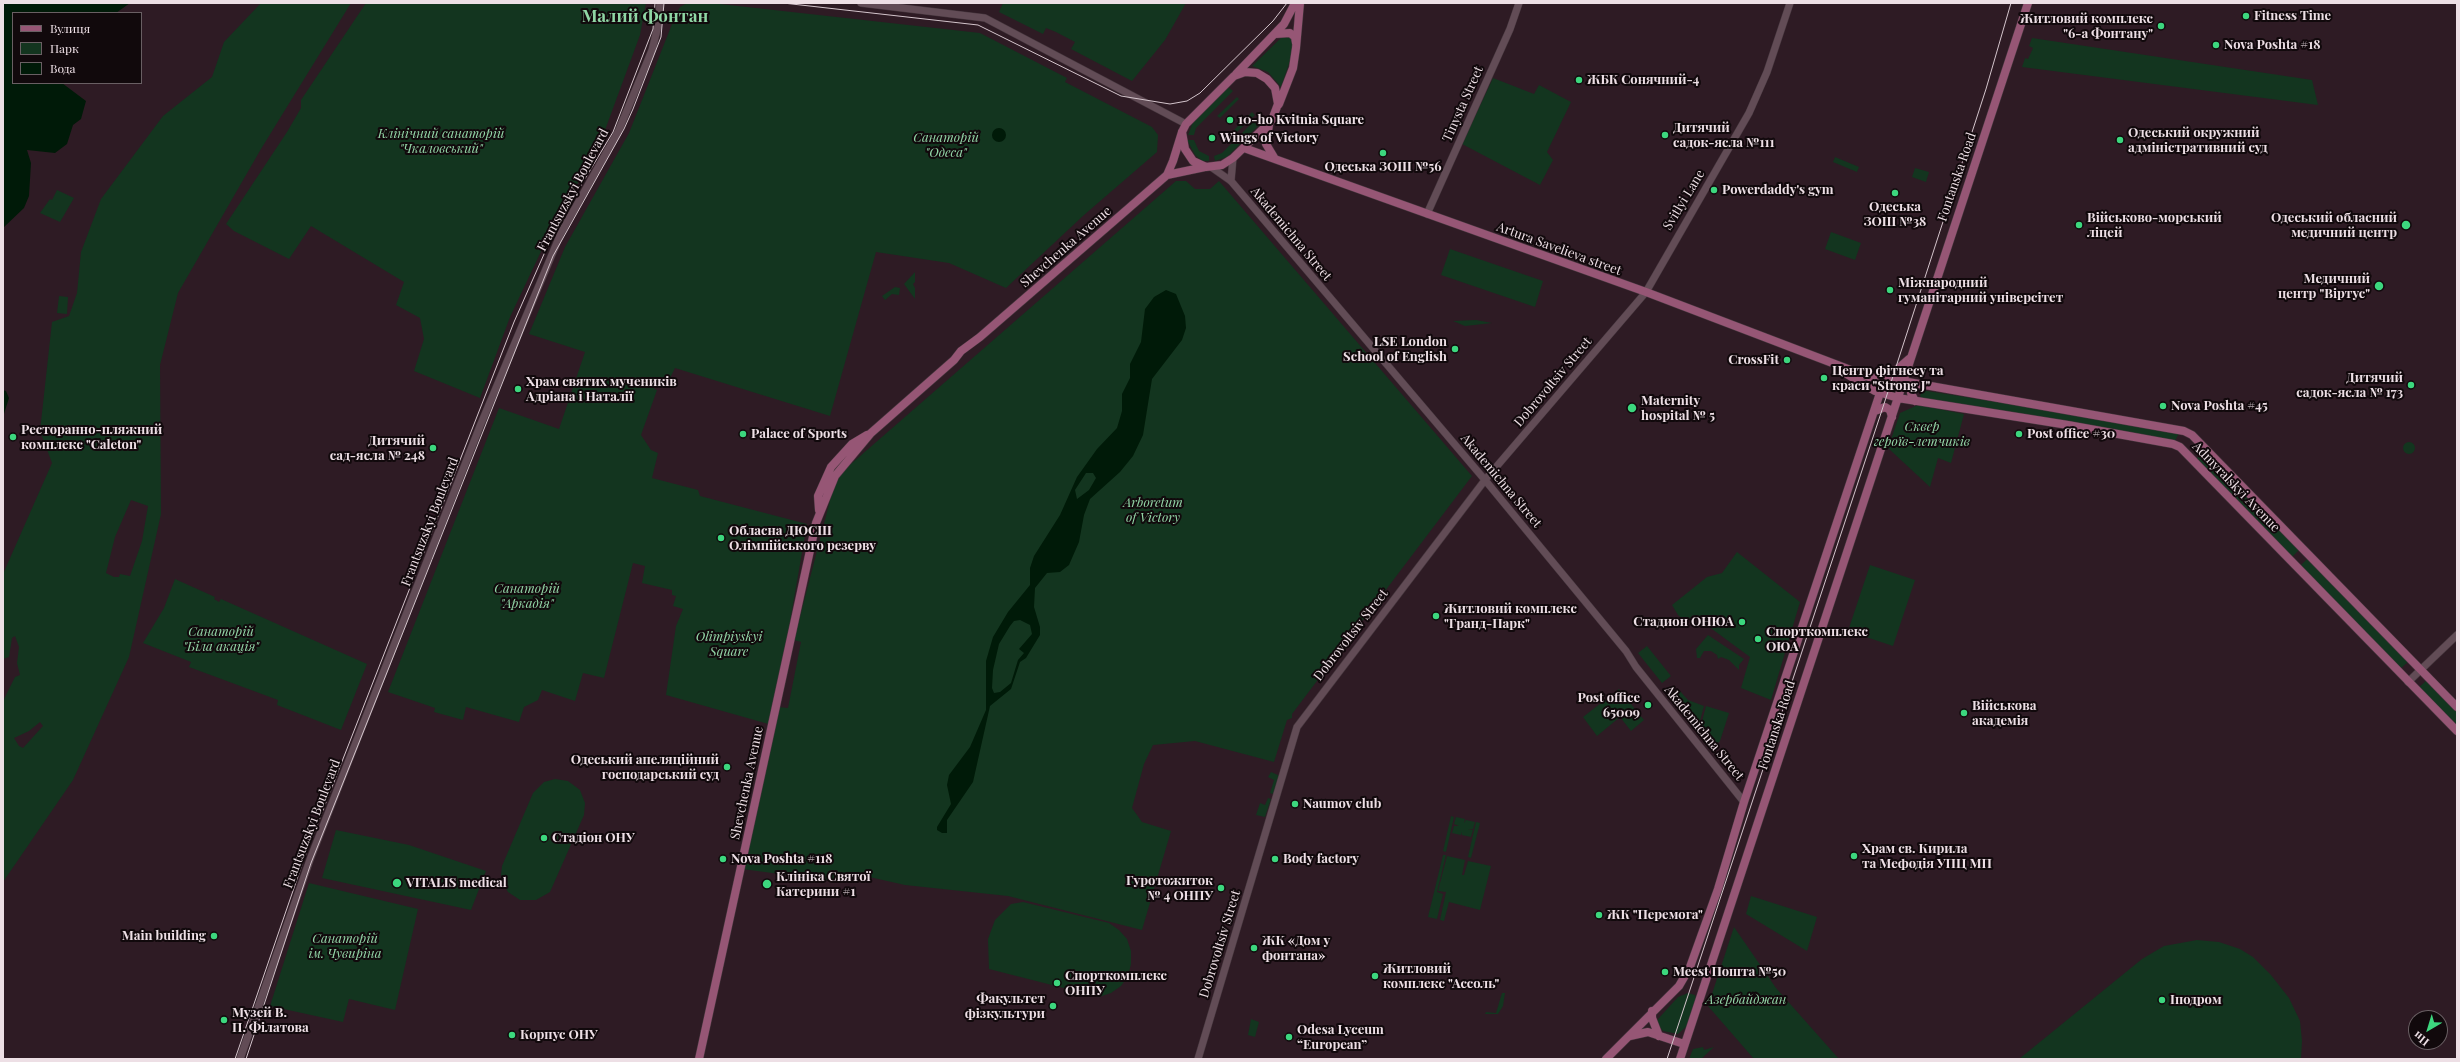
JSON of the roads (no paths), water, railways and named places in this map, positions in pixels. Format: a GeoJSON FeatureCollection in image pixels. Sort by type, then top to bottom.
{"type":"FeatureCollection","features":[{"type":"Feature","properties":{"kind":"main road"},"geometry":{"type":"LineString","coordinates":[[1295,3],[1289,17],[1274,35],[1186,124],[1182,132],[1187,154],[1193,161],[1208,167],[1222,165],[1233,158],[1269,124],[1275,115],[1289,79],[1296,48],[1300,3]]}},
{"type":"Feature","properties":{"kind":"main road","name":"Fontanska Road"},"geometry":{"type":"LineString","coordinates":[[1680,1059],[1860,508],[1892,417],[2028,3]]}},
{"type":"Feature","properties":{"kind":"main road"},"geometry":{"type":"LineString","coordinates":[[1274,35],[1285,32],[1292,34],[1295,37],[1296,48]]}},
{"type":"Feature","properties":{"kind":"main road"},"geometry":{"type":"LineString","coordinates":[[1234,76],[1251,72],[1267,79],[1275,88],[1278,104]]}},
{"type":"Feature","properties":{"kind":"main road"},"geometry":{"type":"LineString","coordinates":[[1269,124],[1266,144],[1275,159]]}},
{"type":"Feature","properties":{"kind":"main road","name":"Shevchenka Avenue"},"geometry":{"type":"LineString","coordinates":[[699,1059],[819,513],[835,476],[872,433],[954,360],[960,359],[977,344],[980,338],[1167,175],[1182,132]]}},
{"type":"Feature","properties":{"kind":"main road","name":"Artura Savelieva street"},"geometry":{"type":"LineString","coordinates":[[1244,148],[1646,292],[1833,365],[1838,365],[1869,377],[1903,381]]}},
{"type":"Feature","properties":{"kind":"main road","name":"Shevchenka Avenue"},"geometry":{"type":"LineString","coordinates":[[1167,175],[1208,167]]}},
{"type":"Feature","properties":{"kind":"main road"},"geometry":{"type":"LineString","coordinates":[[1887,378],[1910,359]]}},
{"type":"Feature","properties":{"kind":"main road","name":"Artura Savelieva street"},"geometry":{"type":"LineString","coordinates":[[1833,365],[1836,370],[1880,393],[1898,398]]}},
{"type":"Feature","properties":{"kind":"main road","name":"Fontanska Road"},"geometry":{"type":"LineString","coordinates":[[1606,1059],[1652,1011],[1679,986],[1690,967],[1718,889],[1744,802],[1880,393],[1887,378]]}},
{"type":"Feature","properties":{"kind":"main road","name":"Admyralskyi Avenue"},"geometry":{"type":"LineString","coordinates":[[1903,381],[2180,430],[2192,435],[2457,707]]}},
{"type":"Feature","properties":{"kind":"main road"},"geometry":{"type":"LineString","coordinates":[[1915,401],[1911,393],[1914,386],[1919,384]]}},
{"type":"Feature","properties":{"kind":"main road","name":"Admyralskyi Avenue"},"geometry":{"type":"LineString","coordinates":[[1898,398],[2136,437],[2180,447],[2457,731]]}},
{"type":"Feature","properties":{"kind":"main road"},"geometry":{"type":"LineString","coordinates":[[1875,411],[1885,407],[1890,410],[1892,417]]}},
{"type":"Feature","properties":{"kind":"main road"},"geometry":{"type":"LineString","coordinates":[[1652,1011],[1652,1018],[1659,1036]]}},
{"type":"Feature","properties":{"kind":"main road"},"geometry":{"type":"LineString","coordinates":[[1627,1037],[1640,1032],[1684,1044]]}},
{"type":"Feature","properties":{"kind":"street","name":"Frantsuzskyi Boulevard"},"geometry":{"type":"LineString","coordinates":[[240,1059],[311,858],[480,426],[561,233],[618,132],[652,50],[658,26],[660,3]]}},
{"type":"Feature","properties":{"kind":"street"},"geometry":{"type":"LineString","coordinates":[[861,3],[985,18],[1186,124]]}},
{"type":"Feature","properties":{"kind":"street","name":"Tinysta Street"},"geometry":{"type":"LineString","coordinates":[[1427,214],[1510,28],[1519,3]]}},
{"type":"Feature","properties":{"kind":"street","name":"Svitlyi Lane"},"geometry":{"type":"LineString","coordinates":[[1646,292],[1744,121],[1765,77],[1790,3]]}},
{"type":"Feature","properties":{"kind":"street"},"geometry":{"type":"LineString","coordinates":[[1231,181],[1233,158]]}},
{"type":"Feature","properties":{"kind":"street","name":"Akademichna Street"},"geometry":{"type":"LineString","coordinates":[[1208,167],[1231,181],[1485,480],[1626,651],[1636,667],[1744,802]]}},
{"type":"Feature","properties":{"kind":"street","name":"Dobrovoltsiv Street"},"geometry":{"type":"LineString","coordinates":[[1198,1059],[1297,727],[1485,480],[1646,292]]}},
{"type":"Feature","properties":{"kind":"street"},"geometry":{"type":"LineString","coordinates":[[2408,682],[2457,635]]}},
{"type":"Feature","properties":{"kind":"water"},"geometry":{"type":"Polygon","coordinates":[[[3,3],[130,3],[117,12],[12,12],[12,84],[63,84],[86,101],[81,119],[73,125],[67,144],[55,153],[27,150],[31,163],[29,196],[24,208],[3,228],[3,3]]]}},
{"type":"Feature","properties":{"kind":"water"},"geometry":{"type":"Polygon","coordinates":[[[996,128],[1002,128],[1006,132],[1006,138],[1002,142],[996,142],[992,138],[992,132],[996,128]]]}},
{"type":"Feature","properties":{"kind":"water"},"geometry":{"type":"Polygon","coordinates":[[[1166,290],[1176,294],[1185,316],[1186,328],[1182,340],[1152,379],[1143,435],[1133,456],[1120,472],[1090,499],[1084,515],[1079,542],[1069,565],[1060,572],[1047,573],[1035,588],[1034,607],[1040,627],[1040,635],[1026,658],[1020,662],[1011,689],[990,706],[973,782],[947,820],[947,833],[942,833],[937,830],[937,827],[951,804],[947,785],[949,775],[970,747],[986,710],[986,661],[993,637],[1008,612],[1030,585],[1030,568],[1034,556],[1060,515],[1077,477],[1097,449],[1117,428],[1122,411],[1122,394],[1130,378],[1130,364],[1141,342],[1145,309],[1154,297],[1166,290]],[[1086,473],[1075,490],[1077,499],[1089,490],[1096,478],[1093,473],[1086,473]],[[1020,620],[1014,621],[999,644],[993,670],[992,688],[994,693],[1000,692],[1011,683],[1018,660],[1024,653],[1019,649],[1032,634],[1030,625],[1020,620]]]}},
{"type":"Feature","properties":{"kind":"water"},"geometry":{"type":"Polygon","coordinates":[[[3,390],[6,391],[9,398],[3,417],[3,390]]]}},
{"type":"Feature","properties":{"kind":"tram line"},"geometry":{"type":"LineString","coordinates":[[235,1059],[305,856],[514,322],[556,227],[613,132],[653,29],[655,3]]}},
{"type":"Feature","properties":{"kind":"tram line"},"geometry":{"type":"LineString","coordinates":[[246,1059],[311,863],[553,256],[624,129],[633,109],[661,37],[664,3]]}},
{"type":"Feature","properties":{"kind":"tram line"},"geometry":{"type":"LineString","coordinates":[[783,3],[978,25],[1121,96],[1170,104],[1187,101],[1200,93],[1273,21],[1287,3]]}},
{"type":"Feature","properties":{"kind":"tram line"},"geometry":{"type":"LineString","coordinates":[[1667,1059],[1883,407],[1986,89],[2011,3]]}},
{"type":"Feature","properties":{"kind":"place","name":"Fitness Time"},"geometry":{"type":"Point","coordinates":[2246,16]}},
{"type":"Feature","properties":{"kind":"place","name":"Житловий комплекс \"6-а Фонтану\""},"geometry":{"type":"Point","coordinates":[2161,26]}},
{"type":"Feature","properties":{"kind":"place","name":"Nova Poshta #18"},"geometry":{"type":"Point","coordinates":[2216,45]}},
{"type":"Feature","properties":{"kind":"place","name":"ЖБК Сонячний-4"},"geometry":{"type":"Point","coordinates":[1579,80]}},
{"type":"Feature","properties":{"kind":"place","name":"10-ho Kvitnia Square"},"geometry":{"type":"Point","coordinates":[1230,120]}},
{"type":"Feature","properties":{"kind":"place","name":"Дитячий садок-ясла №111"},"geometry":{"type":"Point","coordinates":[1665,135]}},
{"type":"Feature","properties":{"kind":"place","name":"Wings of Victory"},"geometry":{"type":"Point","coordinates":[1212,138]}},
{"type":"Feature","properties":{"kind":"place","name":"Одеський окружний адміністративний суд"},"geometry":{"type":"Point","coordinates":[2120,140]}},
{"type":"Feature","properties":{"kind":"place","name":"Одеська ЗОШ №56"},"geometry":{"type":"Point","coordinates":[1383,153]}},
{"type":"Feature","properties":{"kind":"place","name":"Powerdaddy's gym"},"geometry":{"type":"Point","coordinates":[1714,190]}},
{"type":"Feature","properties":{"kind":"place","name":"Одеська ЗОШ №38"},"geometry":{"type":"Point","coordinates":[1895,193]}},
{"type":"Feature","properties":{"kind":"place","name":"Військово-морський ліцей"},"geometry":{"type":"Point","coordinates":[2079,225]}},
{"type":"Feature","properties":{"kind":"place","name":"Одеський обласний медичний центр"},"geometry":{"type":"Point","coordinates":[2406,225]}},
{"type":"Feature","properties":{"kind":"place","name":"Медичний центр \"Віртус\""},"geometry":{"type":"Point","coordinates":[2379,286]}},
{"type":"Feature","properties":{"kind":"place","name":"Міжнародний гуманітарний універсітет"},"geometry":{"type":"Point","coordinates":[1890,290]}},
{"type":"Feature","properties":{"kind":"place","name":"LSE London School of English"},"geometry":{"type":"Point","coordinates":[1455,349]}},
{"type":"Feature","properties":{"kind":"place","name":"CrossFit"},"geometry":{"type":"Point","coordinates":[1787,360]}},
{"type":"Feature","properties":{"kind":"place","name":"Центр фітнесу та краси \"Strong J\""},"geometry":{"type":"Point","coordinates":[1824,378]}},
{"type":"Feature","properties":{"kind":"place","name":"Дитячий садок-ясла № 173"},"geometry":{"type":"Point","coordinates":[2411,385]}},
{"type":"Feature","properties":{"kind":"place","name":"Храм святих мучеників Адріана і Наталії"},"geometry":{"type":"Point","coordinates":[518,389]}},
{"type":"Feature","properties":{"kind":"place","name":"Nova Poshta #45"},"geometry":{"type":"Point","coordinates":[2163,406]}},
{"type":"Feature","properties":{"kind":"place","name":"Maternity hospital № 5"},"geometry":{"type":"Point","coordinates":[1632,408]}},
{"type":"Feature","properties":{"kind":"place","name":"Palace of Sports"},"geometry":{"type":"Point","coordinates":[743,434]}},
{"type":"Feature","properties":{"kind":"place","name":"Post office #30"},"geometry":{"type":"Point","coordinates":[2019,434]}},
{"type":"Feature","properties":{"kind":"place","name":"Ресторанно-пляжний комплекс \"Caleton\""},"geometry":{"type":"Point","coordinates":[13,437]}},
{"type":"Feature","properties":{"kind":"place","name":"Дитячий сад-ясла № 248"},"geometry":{"type":"Point","coordinates":[433,448]}},
{"type":"Feature","properties":{"kind":"place","name":"Обласна ДЮСШ Олімпійського резерву"},"geometry":{"type":"Point","coordinates":[721,538]}},
{"type":"Feature","properties":{"kind":"place","name":"Житловий комплекс \"Гранд-Парк\""},"geometry":{"type":"Point","coordinates":[1436,616]}},
{"type":"Feature","properties":{"kind":"place","name":"Стадион ОНЮА"},"geometry":{"type":"Point","coordinates":[1742,622]}},
{"type":"Feature","properties":{"kind":"place","name":"Спорткомплекс ОЮА"},"geometry":{"type":"Point","coordinates":[1758,639]}},
{"type":"Feature","properties":{"kind":"place","name":"Post office 65009"},"geometry":{"type":"Point","coordinates":[1648,705]}},
{"type":"Feature","properties":{"kind":"place","name":"Військова академія"},"geometry":{"type":"Point","coordinates":[1964,713]}},
{"type":"Feature","properties":{"kind":"place","name":"Одеський апеляційний господарський суд"},"geometry":{"type":"Point","coordinates":[727,767]}},
{"type":"Feature","properties":{"kind":"place","name":"Naumov club"},"geometry":{"type":"Point","coordinates":[1295,804]}},
{"type":"Feature","properties":{"kind":"place","name":"Стадіон ОНУ"},"geometry":{"type":"Point","coordinates":[544,838]}},
{"type":"Feature","properties":{"kind":"place","name":"Храм св. Кирила та Мефодія УПЦ МП"},"geometry":{"type":"Point","coordinates":[1854,856]}},
{"type":"Feature","properties":{"kind":"place","name":"Nova Poshta #118"},"geometry":{"type":"Point","coordinates":[723,859]}},
{"type":"Feature","properties":{"kind":"place","name":"Body factory"},"geometry":{"type":"Point","coordinates":[1275,859]}},
{"type":"Feature","properties":{"kind":"place","name":"VITALIS medical"},"geometry":{"type":"Point","coordinates":[397,883]}},
{"type":"Feature","properties":{"kind":"place","name":"Клініка Святої Катерини #1"},"geometry":{"type":"Point","coordinates":[767,884]}},
{"type":"Feature","properties":{"kind":"place","name":"Гуротожиток № 4 ОНПУ"},"geometry":{"type":"Point","coordinates":[1221,888]}},
{"type":"Feature","properties":{"kind":"place","name":"ЖК \"Перемога\""},"geometry":{"type":"Point","coordinates":[1599,915]}},
{"type":"Feature","properties":{"kind":"place","name":"Main building"},"geometry":{"type":"Point","coordinates":[214,936]}},
{"type":"Feature","properties":{"kind":"place","name":"ЖК «Дом у фонтана»"},"geometry":{"type":"Point","coordinates":[1254,948]}},
{"type":"Feature","properties":{"kind":"place","name":"Meest Пошта №50"},"geometry":{"type":"Point","coordinates":[1665,972]}},
{"type":"Feature","properties":{"kind":"place","name":"Житловий комплекс \"Ассоль\""},"geometry":{"type":"Point","coordinates":[1375,976]}},
{"type":"Feature","properties":{"kind":"place","name":"Спорткомплекс ОНПУ"},"geometry":{"type":"Point","coordinates":[1057,983]}},
{"type":"Feature","properties":{"kind":"place","name":"Іподром"},"geometry":{"type":"Point","coordinates":[2162,1000]}},
{"type":"Feature","properties":{"kind":"place","name":"Факультет фізкультури"},"geometry":{"type":"Point","coordinates":[1053,1006]}},
{"type":"Feature","properties":{"kind":"place","name":"Музей В. П. Філатова"},"geometry":{"type":"Point","coordinates":[224,1020]}},
{"type":"Feature","properties":{"kind":"place","name":"Корпус ОНУ"},"geometry":{"type":"Point","coordinates":[512,1035]}},
{"type":"Feature","properties":{"kind":"place","name":"Odesa Lyceum “European”"},"geometry":{"type":"Point","coordinates":[1289,1037]}},
{"type":"Feature","properties":{"kind":"district","name":"Малий Фонтан"},"geometry":{"type":"Point","coordinates":[645,17]}},
{"type":"Feature","properties":{"kind":"park label","name":"Клінічний санаторій \"Чкаловський\""},"geometry":{"type":"Point","coordinates":[441,142]}},
{"type":"Feature","properties":{"kind":"park label","name":"Санаторій \"Одеса\""},"geometry":{"type":"Point","coordinates":[946,146]}},
{"type":"Feature","properties":{"kind":"park label","name":"Сквер героїв-летчиків"},"geometry":{"type":"Point","coordinates":[1922,434]}},
{"type":"Feature","properties":{"kind":"park label","name":"Arboretum of Victory"},"geometry":{"type":"Point","coordinates":[1153,510]}},
{"type":"Feature","properties":{"kind":"park label","name":"Санаторій \"Аркадія\""},"geometry":{"type":"Point","coordinates":[527,596]}},
{"type":"Feature","properties":{"kind":"park label","name":"Санаторій \"Біла акація\""},"geometry":{"type":"Point","coordinates":[221,640]}},
{"type":"Feature","properties":{"kind":"park label","name":"Olimpiyskyi Square"},"geometry":{"type":"Point","coordinates":[729,644]}},
{"type":"Feature","properties":{"kind":"park label","name":"Санаторій ім. Чувиріна"},"geometry":{"type":"Point","coordinates":[345,946]}},
{"type":"Feature","properties":{"kind":"park label","name":"Азербайджан"},"geometry":{"type":"Point","coordinates":[1746,1000]}}]}
